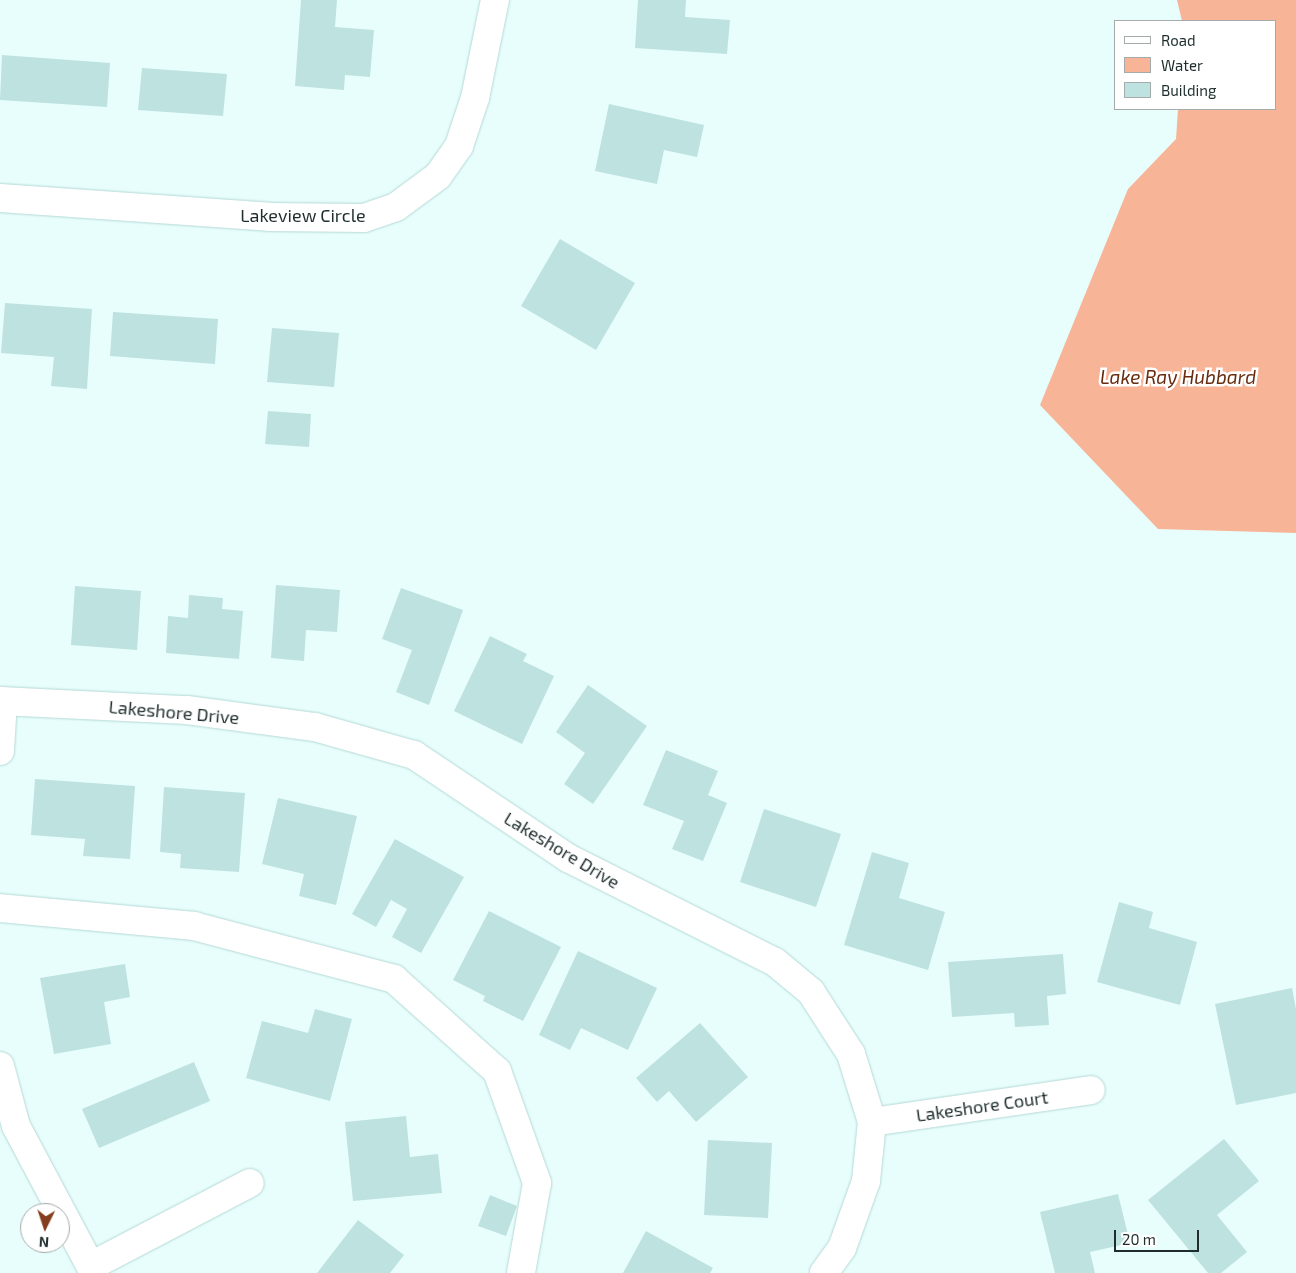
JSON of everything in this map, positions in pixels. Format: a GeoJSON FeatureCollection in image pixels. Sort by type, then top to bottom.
{"type":"FeatureCollection","features":[{"type":"Feature","properties":{"kind":"street","name":"Lakeview Circle"},"geometry":{"type":"LineString","coordinates":[[0,198],[269,217],[364,218],[396,207],[438,176],[459,146],[475,98],[495,0]]}},
{"type":"Feature","properties":{"kind":"street"},"geometry":{"type":"LineString","coordinates":[[0,751],[2,701]]}},
{"type":"Feature","properties":{"kind":"street","name":"Lakeshore Drive"},"geometry":{"type":"LineString","coordinates":[[2,701],[187,710],[315,727],[414,755],[568,858],[775,962],[811,992],[851,1054],[872,1122],[866,1181],[842,1248],[824,1273]]}},
{"type":"Feature","properties":{"kind":"street"},"geometry":{"type":"LineString","coordinates":[[0,908],[194,926],[394,979],[498,1071],[537,1183],[521,1273]]}},
{"type":"Feature","properties":{"kind":"street"},"geometry":{"type":"LineString","coordinates":[[0,1066],[16,1126],[93,1270],[250,1183]]}},
{"type":"Feature","properties":{"kind":"street","name":"Lakeshore Court"},"geometry":{"type":"LineString","coordinates":[[872,1122],[1091,1090]]}},
{"type":"Feature","properties":{"kind":"water","name":"Lake Ray Hubbard"},"geometry":{"type":"Polygon","coordinates":[[[1177,0],[1296,0],[1296,533],[1158,529],[1040,405],[1128,189],[1176,139],[1178,110],[1276,110],[1276,20],[1182,20],[1177,0]]]}},
{"type":"Feature","properties":{"kind":"building"},"geometry":{"type":"Polygon","coordinates":[[[301,0],[337,0],[335,27],[374,30],[370,77],[345,75],[344,90],[295,86],[301,0]]]}},
{"type":"Feature","properties":{"kind":"building"},"geometry":{"type":"Polygon","coordinates":[[[638,0],[686,0],[685,17],[730,20],[727,54],[635,48],[638,0]]]}},
{"type":"Feature","properties":{"kind":"building"},"geometry":{"type":"Polygon","coordinates":[[[2,55],[110,63],[107,107],[0,100],[2,55]]]}},
{"type":"Feature","properties":{"kind":"building"},"geometry":{"type":"Polygon","coordinates":[[[142,68],[227,74],[223,116],[138,110],[142,68]]]}},
{"type":"Feature","properties":{"kind":"building"},"geometry":{"type":"Polygon","coordinates":[[[609,104],[704,125],[697,157],[664,150],[657,184],[595,171],[609,104]]]}},
{"type":"Feature","properties":{"kind":"building"},"geometry":{"type":"Polygon","coordinates":[[[560,239],[635,283],[596,350],[521,306],[560,239]]]}},
{"type":"Feature","properties":{"kind":"building"},"geometry":{"type":"Polygon","coordinates":[[[5,303],[92,309],[87,389],[51,386],[54,357],[1,353],[5,303]]]}},
{"type":"Feature","properties":{"kind":"building"},"geometry":{"type":"Polygon","coordinates":[[[113,312],[218,319],[215,364],[110,356],[113,312]]]}},
{"type":"Feature","properties":{"kind":"building"},"geometry":{"type":"Polygon","coordinates":[[[272,328],[339,333],[334,387],[267,382],[272,328]]]}},
{"type":"Feature","properties":{"kind":"building"},"geometry":{"type":"Polygon","coordinates":[[[268,411],[311,414],[309,447],[265,444],[268,411]]]}},
{"type":"Feature","properties":{"kind":"building"},"geometry":{"type":"Polygon","coordinates":[[[276,585],[340,590],[337,632],[306,630],[304,661],[271,658],[276,585]]]}},
{"type":"Feature","properties":{"kind":"building"},"geometry":{"type":"Polygon","coordinates":[[[75,586],[141,591],[137,650],[71,645],[75,586]]]}},
{"type":"Feature","properties":{"kind":"building"},"geometry":{"type":"Polygon","coordinates":[[[401,588],[463,610],[429,705],[396,692],[412,650],[382,639],[401,588]]]}},
{"type":"Feature","properties":{"kind":"building"},"geometry":{"type":"Polygon","coordinates":[[[189,595],[223,598],[222,609],[243,611],[239,659],[166,653],[168,616],[188,618],[189,595]]]}},
{"type":"Feature","properties":{"kind":"building"},"geometry":{"type":"Polygon","coordinates":[[[490,636],[527,654],[523,661],[554,676],[522,744],[454,711],[490,636]]]}},
{"type":"Feature","properties":{"kind":"building"},"geometry":{"type":"Polygon","coordinates":[[[588,685],[647,726],[593,804],[564,784],[585,753],[556,732],[588,685]]]}},
{"type":"Feature","properties":{"kind":"building"},"geometry":{"type":"Polygon","coordinates":[[[666,750],[718,771],[708,795],[727,803],[703,861],[672,849],[684,821],[643,805],[666,750]]]}},
{"type":"Feature","properties":{"kind":"building"},"geometry":{"type":"Polygon","coordinates":[[[35,779],[135,786],[130,859],[83,856],[85,839],[31,835],[35,779]]]}},
{"type":"Feature","properties":{"kind":"building"},"geometry":{"type":"Polygon","coordinates":[[[164,787],[245,793],[239,872],[180,868],[181,854],[160,852],[164,787]]]}},
{"type":"Feature","properties":{"kind":"building"},"geometry":{"type":"Polygon","coordinates":[[[278,798],[357,816],[336,905],[299,896],[304,874],[262,864],[278,798]]]}},
{"type":"Feature","properties":{"kind":"building"},"geometry":{"type":"Polygon","coordinates":[[[764,809],[841,834],[816,907],[740,882],[764,809]]]}},
{"type":"Feature","properties":{"kind":"building"},"geometry":{"type":"Polygon","coordinates":[[[395,839],[464,877],[421,953],[392,937],[407,909],[391,900],[376,927],[352,914],[395,839]]]}},
{"type":"Feature","properties":{"kind":"building"},"geometry":{"type":"Polygon","coordinates":[[[872,852],[909,863],[899,898],[945,912],[928,970],[844,945],[872,852]]]}},
{"type":"Feature","properties":{"kind":"building"},"geometry":{"type":"Polygon","coordinates":[[[1119,902],[1153,912],[1149,928],[1197,942],[1180,1005],[1097,982],[1119,902]]]}},
{"type":"Feature","properties":{"kind":"building"},"geometry":{"type":"Polygon","coordinates":[[[489,911],[561,947],[523,1021],[483,1001],[485,996],[453,980],[489,911]]]}},
{"type":"Feature","properties":{"kind":"building"},"geometry":{"type":"Polygon","coordinates":[[[578,951],[657,988],[628,1050],[581,1028],[570,1050],[539,1035],[578,951]]]}},
{"type":"Feature","properties":{"kind":"building"},"geometry":{"type":"Polygon","coordinates":[[[1063,954],[1066,994],[1047,996],[1049,1025],[1015,1027],[1014,1013],[952,1017],[948,962],[1063,954]]]}},
{"type":"Feature","properties":{"kind":"building"},"geometry":{"type":"Polygon","coordinates":[[[125,964],[130,997],[104,1002],[111,1044],[54,1054],[40,978],[125,964]]]}},
{"type":"Feature","properties":{"kind":"building"},"geometry":{"type":"Polygon","coordinates":[[[1292,988],[1296,1009],[1296,1093],[1236,1105],[1215,1004],[1292,988]]]}},
{"type":"Feature","properties":{"kind":"building"},"geometry":{"type":"Polygon","coordinates":[[[315,1009],[352,1019],[330,1101],[246,1078],[262,1021],[308,1033],[315,1009]]]}},
{"type":"Feature","properties":{"kind":"building"},"geometry":{"type":"Polygon","coordinates":[[[700,1023],[748,1077],[696,1122],[669,1091],[657,1102],[636,1078],[700,1023]]]}},
{"type":"Feature","properties":{"kind":"building"},"geometry":{"type":"Polygon","coordinates":[[[194,1062],[210,1101],[99,1148],[82,1109],[194,1062]]]}},
{"type":"Feature","properties":{"kind":"building"},"geometry":{"type":"Polygon","coordinates":[[[406,1116],[410,1157],[438,1154],[442,1193],[353,1201],[345,1122],[406,1116]]]}},
{"type":"Feature","properties":{"kind":"building"},"geometry":{"type":"Polygon","coordinates":[[[1224,1139],[1259,1181],[1217,1215],[1247,1252],[1221,1273],[1208,1273],[1148,1200],[1224,1139]]]}},
{"type":"Feature","properties":{"kind":"building"},"geometry":{"type":"Polygon","coordinates":[[[708,1140],[772,1143],[768,1218],[704,1215],[708,1140]]]}},
{"type":"Feature","properties":{"kind":"building"},"geometry":{"type":"Polygon","coordinates":[[[1118,1194],[1130,1243],[1090,1252],[1095,1273],[1055,1273],[1040,1212],[1118,1194]]]}},
{"type":"Feature","properties":{"kind":"building"},"geometry":{"type":"Polygon","coordinates":[[[490,1195],[517,1206],[506,1236],[478,1226],[490,1195]]]}},
{"type":"Feature","properties":{"kind":"building"},"geometry":{"type":"Polygon","coordinates":[[[358,1220],[404,1255],[390,1273],[317,1273],[358,1220]]]}},
{"type":"Feature","properties":{"kind":"building"},"geometry":{"type":"Polygon","coordinates":[[[646,1231],[713,1268],[710,1273],[623,1273],[646,1231]]]}}]}
